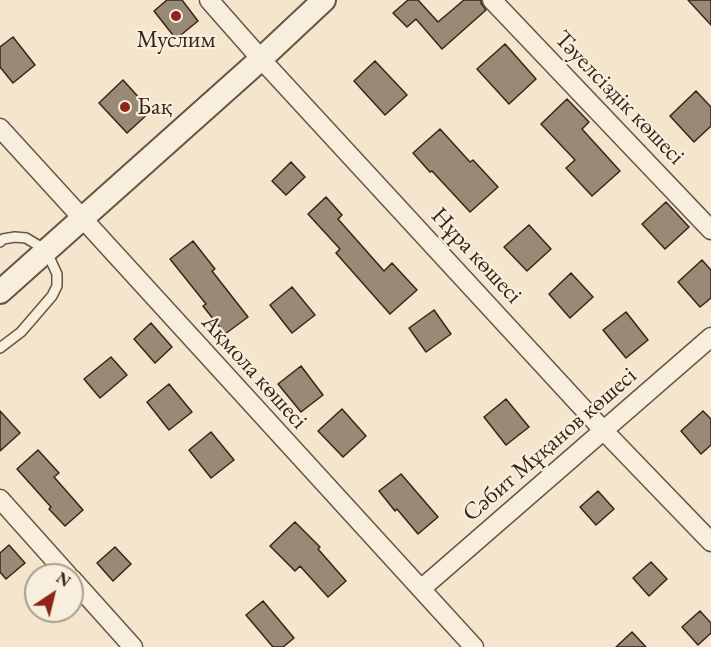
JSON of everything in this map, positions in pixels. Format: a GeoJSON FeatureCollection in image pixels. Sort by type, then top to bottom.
{"type":"FeatureCollection","features":[{"type":"Feature","properties":{"kind":"street","name":"Нұра көшесі"},"geometry":{"type":"LineString","coordinates":[[209,0],[603,430],[711,542]]}},
{"type":"Feature","properties":{"kind":"street"},"geometry":{"type":"LineString","coordinates":[[0,292],[324,0]]}},
{"type":"Feature","properties":{"kind":"street","name":"Тәуелсіздік көшесі"},"geometry":{"type":"LineString","coordinates":[[492,0],[711,230]]}},
{"type":"Feature","properties":{"kind":"street","name":"Ақмола көшесі"},"geometry":{"type":"LineString","coordinates":[[0,128],[474,647]]}},
{"type":"Feature","properties":{"kind":"street","name":"Сәбит Мұқанов көшесі"},"geometry":{"type":"LineString","coordinates":[[421,589],[711,337]]}},
{"type":"Feature","properties":{"kind":"street"},"geometry":{"type":"LineString","coordinates":[[0,499],[57,563]]}},
{"type":"Feature","properties":{"kind":"street"},"geometry":{"type":"LineString","coordinates":[[84,592],[133,647]]}},
{"type":"Feature","properties":{"kind":"lane"},"geometry":{"type":"LineString","coordinates":[[0,242],[3,239],[15,237],[26,238],[46,250],[57,274],[57,286],[52,296],[21,332],[0,348]]}},
{"type":"Feature","properties":{"kind":"building","name":"Муслим"},"geometry":{"type":"Polygon","coordinates":[[[167,0],[182,0],[198,21],[176,39],[154,11],[167,0]]]}},
{"type":"Feature","properties":{"kind":"building"},"geometry":{"type":"Polygon","coordinates":[[[408,0],[418,0],[438,22],[464,0],[481,0],[486,10],[442,49],[416,19],[407,27],[393,13],[408,0]]]}},
{"type":"Feature","properties":{"kind":"building"},"geometry":{"type":"Polygon","coordinates":[[[688,0],[711,0],[711,25],[688,0]]]}},
{"type":"Feature","properties":{"kind":"building"},"geometry":{"type":"Polygon","coordinates":[[[13,37],[35,65],[13,83],[0,67],[0,47],[13,37]]]}},
{"type":"Feature","properties":{"kind":"building"},"geometry":{"type":"Polygon","coordinates":[[[505,44],[536,79],[509,104],[477,69],[505,44]]]}},
{"type":"Feature","properties":{"kind":"building"},"geometry":{"type":"Polygon","coordinates":[[[375,61],[407,95],[385,115],[354,81],[375,61]]]}},
{"type":"Feature","properties":{"kind":"building","name":"Бақ"},"geometry":{"type":"Polygon","coordinates":[[[123,80],[151,111],[127,133],[99,103],[123,80]]]}},
{"type":"Feature","properties":{"kind":"building"},"geometry":{"type":"Polygon","coordinates":[[[696,91],[711,107],[711,126],[694,142],[670,116],[696,91]]]}},
{"type":"Feature","properties":{"kind":"building"},"geometry":{"type":"Polygon","coordinates":[[[567,99],[589,122],[582,129],[620,171],[592,196],[566,168],[575,160],[541,124],[567,99]]]}},
{"type":"Feature","properties":{"kind":"building"},"geometry":{"type":"Polygon","coordinates":[[[440,129],[470,162],[473,160],[498,187],[470,212],[413,153],[440,129]]]}},
{"type":"Feature","properties":{"kind":"building"},"geometry":{"type":"Polygon","coordinates":[[[291,162],[305,177],[286,195],[272,181],[291,162]]]}},
{"type":"Feature","properties":{"kind":"building"},"geometry":{"type":"Polygon","coordinates":[[[326,197],[342,215],[338,219],[384,271],[392,263],[417,290],[390,314],[336,253],[340,249],[308,214],[326,197]]]}},
{"type":"Feature","properties":{"kind":"building"},"geometry":{"type":"Polygon","coordinates":[[[666,202],[689,227],[665,249],[642,224],[666,202]]]}},
{"type":"Feature","properties":{"kind":"building"},"geometry":{"type":"Polygon","coordinates":[[[529,225],[551,249],[527,271],[504,247],[529,225]]]}},
{"type":"Feature","properties":{"kind":"building"},"geometry":{"type":"Polygon","coordinates":[[[193,241],[215,269],[212,271],[248,317],[225,334],[203,306],[206,304],[170,259],[193,241]]]}},
{"type":"Feature","properties":{"kind":"building"},"geometry":{"type":"Polygon","coordinates":[[[702,260],[711,270],[711,298],[700,307],[678,282],[702,260]]]}},
{"type":"Feature","properties":{"kind":"building"},"geometry":{"type":"Polygon","coordinates":[[[571,273],[593,297],[570,318],[549,294],[571,273]]]}},
{"type":"Feature","properties":{"kind":"building"},"geometry":{"type":"Polygon","coordinates":[[[292,287],[315,315],[292,333],[270,305],[292,287]]]}},
{"type":"Feature","properties":{"kind":"building"},"geometry":{"type":"Polygon","coordinates":[[[434,310],[451,334],[426,352],[409,328],[434,310]]]}},
{"type":"Feature","properties":{"kind":"building"},"geometry":{"type":"Polygon","coordinates":[[[626,312],[648,340],[626,358],[603,330],[626,312]]]}},
{"type":"Feature","properties":{"kind":"building"},"geometry":{"type":"Polygon","coordinates":[[[151,323],[172,347],[155,363],[134,339],[151,323]]]}},
{"type":"Feature","properties":{"kind":"building"},"geometry":{"type":"Polygon","coordinates":[[[111,357],[127,375],[100,398],[84,379],[111,357]]]}},
{"type":"Feature","properties":{"kind":"building"},"geometry":{"type":"Polygon","coordinates":[[[301,366],[323,395],[301,412],[278,384],[301,366]]]}},
{"type":"Feature","properties":{"kind":"building"},"geometry":{"type":"Polygon","coordinates":[[[169,384],[192,412],[169,430],[147,402],[169,384]]]}},
{"type":"Feature","properties":{"kind":"building"},"geometry":{"type":"Polygon","coordinates":[[[506,399],[529,427],[506,445],[484,417],[506,399]]]}},
{"type":"Feature","properties":{"kind":"building"},"geometry":{"type":"Polygon","coordinates":[[[342,409],[366,436],[343,457],[318,431],[342,409]]]}},
{"type":"Feature","properties":{"kind":"building"},"geometry":{"type":"Polygon","coordinates":[[[0,411],[20,433],[0,451],[0,411]]]}},
{"type":"Feature","properties":{"kind":"building"},"geometry":{"type":"Polygon","coordinates":[[[703,411],[711,419],[711,445],[701,454],[681,431],[703,411]]]}},
{"type":"Feature","properties":{"kind":"building"},"geometry":{"type":"Polygon","coordinates":[[[211,432],[234,460],[211,478],[189,450],[211,432]]]}},
{"type":"Feature","properties":{"kind":"building"},"geometry":{"type":"Polygon","coordinates":[[[38,450],[59,473],[54,477],[83,510],[65,526],[17,469],[38,450]]]}},
{"type":"Feature","properties":{"kind":"building"},"geometry":{"type":"Polygon","coordinates":[[[401,474],[438,517],[418,534],[379,491],[401,474]]]}},
{"type":"Feature","properties":{"kind":"building"},"geometry":{"type":"Polygon","coordinates":[[[598,491],[614,509],[596,525],[580,507],[598,491]]]}},
{"type":"Feature","properties":{"kind":"building"},"geometry":{"type":"Polygon","coordinates":[[[295,522],[320,547],[318,549],[346,581],[328,597],[300,566],[295,571],[270,546],[295,522]]]}},
{"type":"Feature","properties":{"kind":"building"},"geometry":{"type":"Polygon","coordinates":[[[9,545],[25,563],[6,579],[0,572],[0,553],[9,545]]]}},
{"type":"Feature","properties":{"kind":"building"},"geometry":{"type":"Polygon","coordinates":[[[115,547],[131,564],[113,581],[97,563],[115,547]]]}},
{"type":"Feature","properties":{"kind":"building"},"geometry":{"type":"Polygon","coordinates":[[[651,562],[667,579],[649,596],[633,578],[651,562]]]}},
{"type":"Feature","properties":{"kind":"building"},"geometry":{"type":"Polygon","coordinates":[[[263,601],[294,638],[283,647],[273,647],[246,615],[263,601]]]}},
{"type":"Feature","properties":{"kind":"building"},"geometry":{"type":"Polygon","coordinates":[[[700,611],[711,623],[711,633],[698,645],[682,627],[700,611]]]}},
{"type":"Feature","properties":{"kind":"building"},"geometry":{"type":"Polygon","coordinates":[[[632,632],[646,647],[616,647],[632,632]]]}},
{"type":"Feature","properties":{"kind":"place","name":"Муслим"},"geometry":{"type":"Point","coordinates":[176,16]}},
{"type":"Feature","properties":{"kind":"place","name":"Бақ"},"geometry":{"type":"Point","coordinates":[125,107]}}]}
